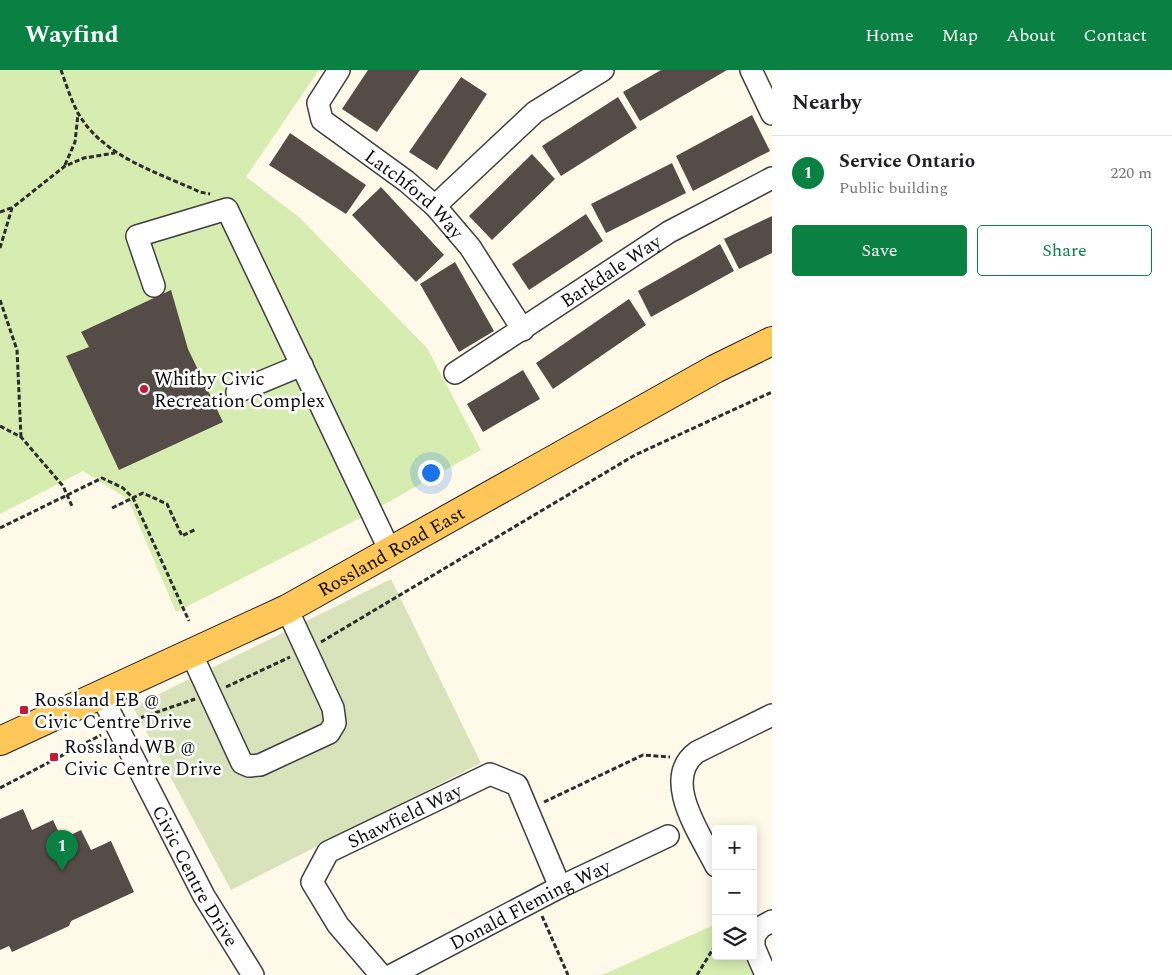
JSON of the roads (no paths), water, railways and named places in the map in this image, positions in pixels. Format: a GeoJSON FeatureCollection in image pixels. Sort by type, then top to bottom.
{"type":"FeatureCollection","features":[{"type":"Feature","properties":{"kind":"main road","name":"Rossland Road East"},"geometry":{"type":"LineString","coordinates":[[0,741],[287,609],[715,369],[772,341]]}},
{"type":"Feature","properties":{"kind":"street","name":"Latchford Way"},"geometry":{"type":"LineString","coordinates":[[339,70],[318,103],[322,120],[406,181],[435,206],[470,247],[523,330]]}},
{"type":"Feature","properties":{"kind":"street"},"geometry":{"type":"LineString","coordinates":[[435,206],[535,112],[603,70]]}},
{"type":"Feature","properties":{"kind":"street"},"geometry":{"type":"LineString","coordinates":[[751,70],[772,114]]}},
{"type":"Feature","properties":{"kind":"street","name":"Barkdale Way"},"geometry":{"type":"LineString","coordinates":[[455,373],[523,330],[669,232],[772,178]]}},
{"type":"Feature","properties":{"kind":"street"},"geometry":{"type":"LineString","coordinates":[[154,286],[137,236],[227,209],[390,551]]}},
{"type":"Feature","properties":{"kind":"street"},"geometry":{"type":"LineString","coordinates":[[237,392],[302,365]]}},
{"type":"Feature","properties":{"kind":"street"},"geometry":{"type":"LineString","coordinates":[[191,653],[242,763],[249,766],[260,765],[329,733],[335,723],[333,708],[287,609]]}},
{"type":"Feature","properties":{"kind":"street","name":"Civic Centre Drive"},"geometry":{"type":"LineString","coordinates":[[101,695],[204,896],[252,975]]}},
{"type":"Feature","properties":{"kind":"street"},"geometry":{"type":"LineString","coordinates":[[712,858],[683,798],[681,784],[688,759],[696,752],[772,715]]}},
{"type":"Feature","properties":{"kind":"street","name":"Shawfield Way"},"geometry":{"type":"LineString","coordinates":[[381,975],[338,926],[312,882],[328,852],[490,774],[517,785],[560,887]]}},
{"type":"Feature","properties":{"kind":"street","name":"Donald Fleming Way"},"geometry":{"type":"LineString","coordinates":[[392,975],[560,887],[668,836]]}},
{"type":"Feature","properties":{"kind":"street"},"geometry":{"type":"LineString","coordinates":[[757,932],[761,927],[772,921]]}},
{"type":"Feature","properties":{"kind":"street"},"geometry":{"type":"LineString","coordinates":[[757,954],[766,975]]}},
{"type":"Feature","properties":{"kind":"place","name":"Whitby Civic Recreation Complex"},"geometry":{"type":"Point","coordinates":[144,389]}},
{"type":"Feature","properties":{"kind":"place","name":"Rossland EB @ Civic Centre Drive"},"geometry":{"type":"Point","coordinates":[24,710]}},
{"type":"Feature","properties":{"kind":"place","name":"Rossland WB @ Civic Centre Drive"},"geometry":{"type":"Point","coordinates":[54,757]}},
{"type":"Feature","properties":{"kind":"place","name":"Service Ontario"},"geometry":{"type":"Point","coordinates":[62,871]}}]}
